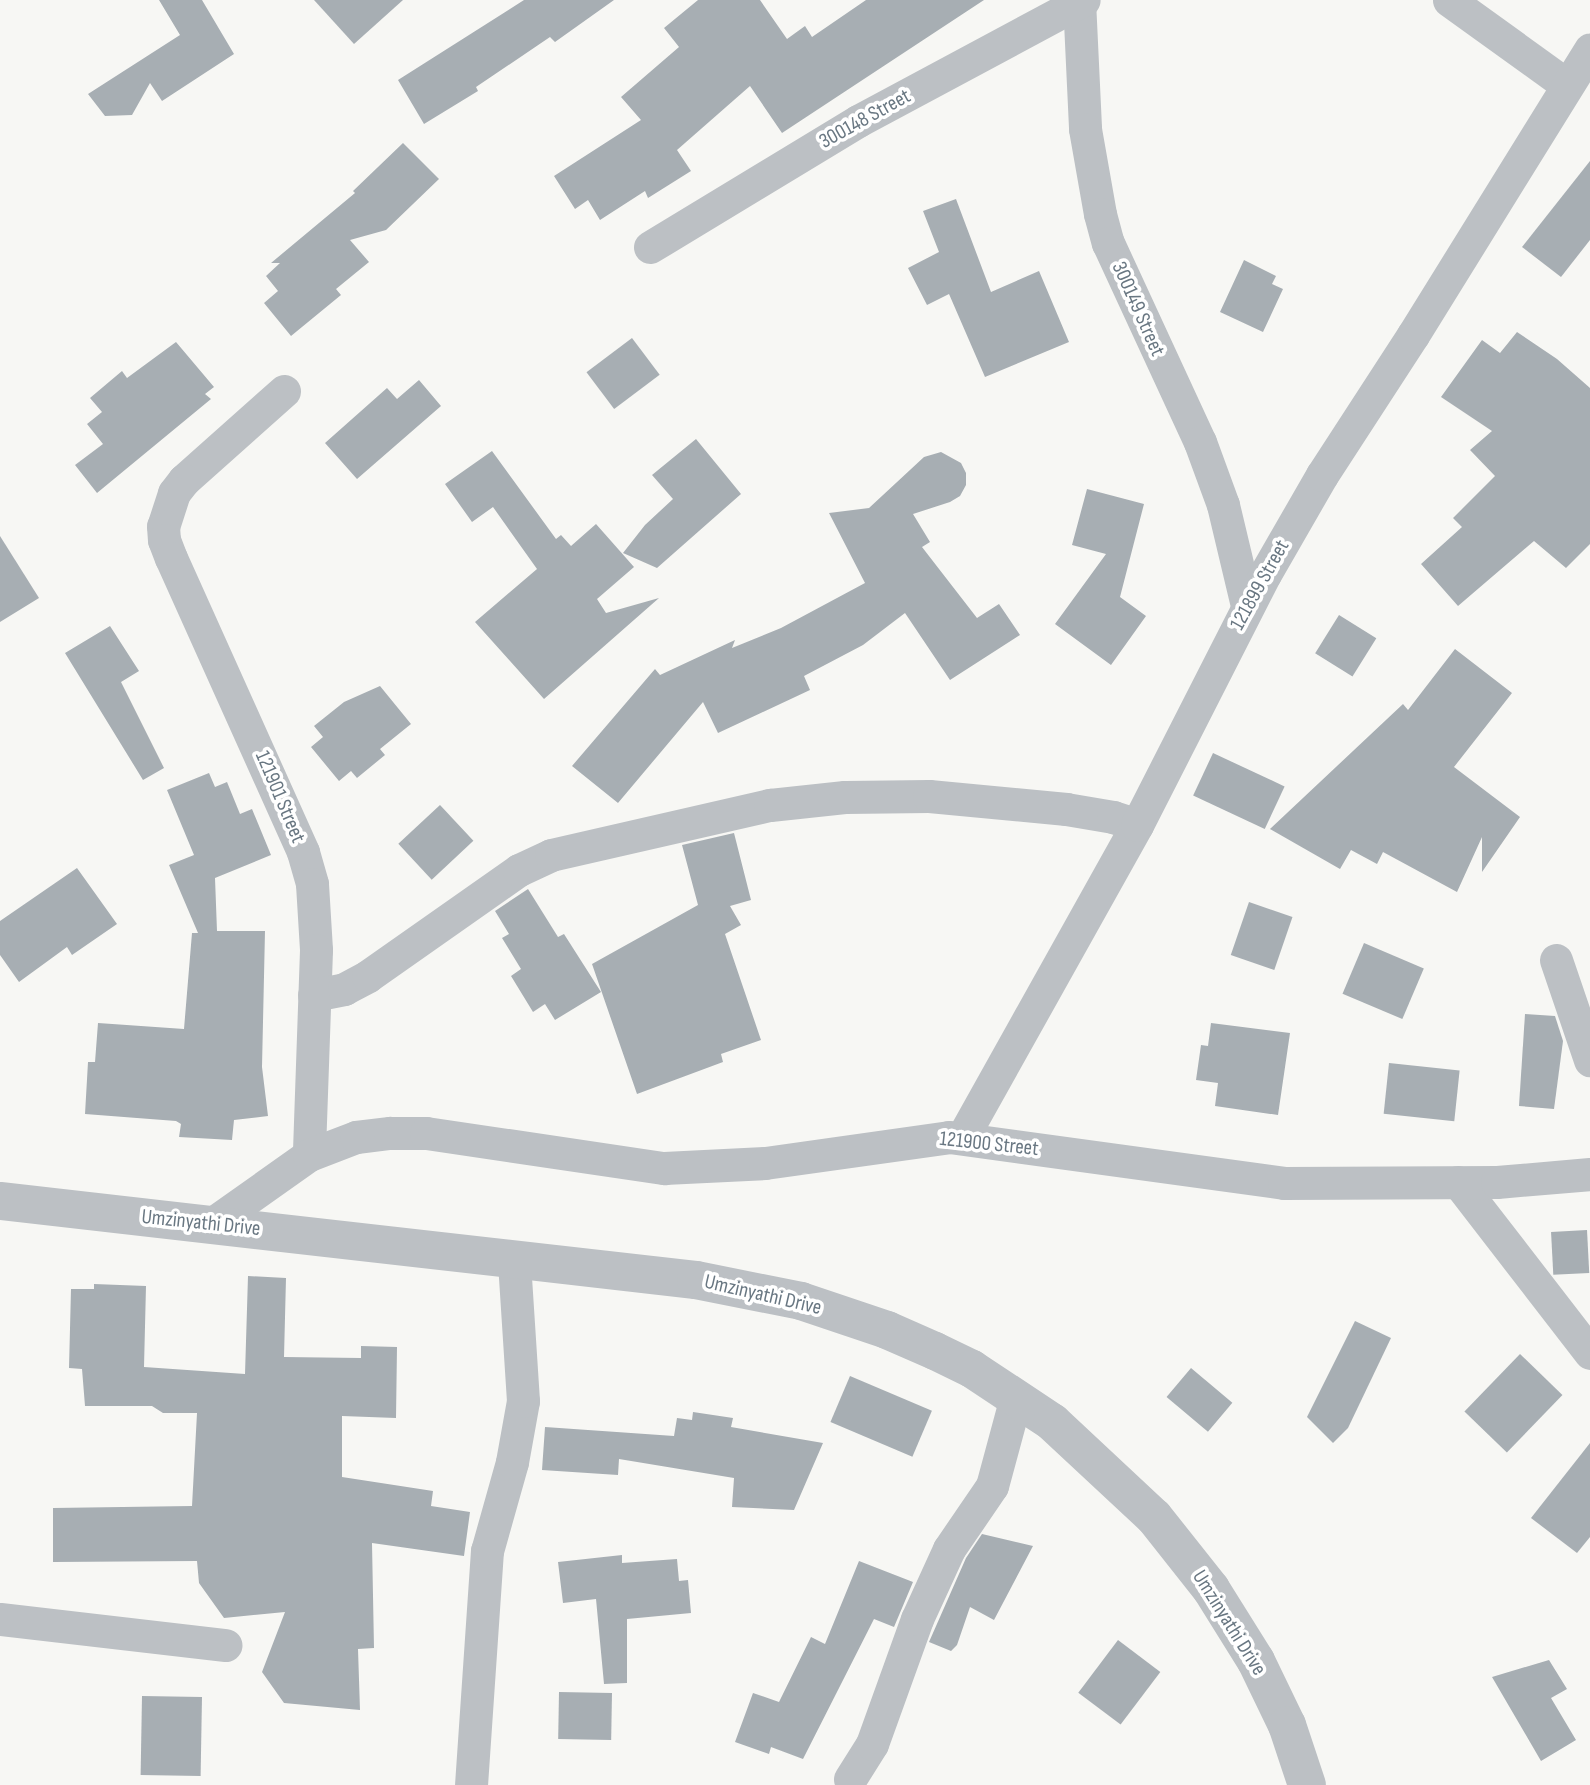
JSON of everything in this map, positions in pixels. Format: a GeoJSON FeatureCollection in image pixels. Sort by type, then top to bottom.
{"type":"FeatureCollection","features":[{"type":"Feature","properties":{"kind":"street"},"geometry":{"type":"LineString","coordinates":[[1449,0],[1567,85]]}},
{"type":"Feature","properties":{"kind":"street","name":"300148 Street"},"geometry":{"type":"LineString","coordinates":[[650,247],[858,121],[1081,1]]}},
{"type":"Feature","properties":{"kind":"street","name":"300149 Street"},"geometry":{"type":"LineString","coordinates":[[1081,1],[1085,129],[1100,214],[1108,243],[1205,454],[1223,505],[1247,606]]}},
{"type":"Feature","properties":{"kind":"street","name":"121899 Street"},"geometry":{"type":"LineString","coordinates":[[962,1138],[1137,825],[1247,606],[1322,475],[1413,335],[1590,48]]}},
{"type":"Feature","properties":{"kind":"street","name":"121901 Street"},"geometry":{"type":"LineString","coordinates":[[284,391],[184,480],[165,514],[163,540],[303,852],[312,884],[316,950],[309,1154]]}},
{"type":"Feature","properties":{"kind":"street"},"geometry":{"type":"LineString","coordinates":[[314,995],[344,989],[368,976],[519,870],[551,855],[751,809],[845,797],[929,796],[1066,809],[1113,817],[1137,825]]}},
{"type":"Feature","properties":{"kind":"street"},"geometry":{"type":"LineString","coordinates":[[1556,960],[1590,1060]]}},
{"type":"Feature","properties":{"kind":"street","name":"121900 Street"},"geometry":{"type":"LineString","coordinates":[[309,1154],[356,1137],[426,1133],[664,1168],[711,1168],[765,1163],[928,1138],[962,1138],[1284,1183],[1458,1182],[1590,1174]]}},
{"type":"Feature","properties":{"kind":"street"},"geometry":{"type":"LineString","coordinates":[[213,1223],[309,1154]]}},
{"type":"Feature","properties":{"kind":"street"},"geometry":{"type":"LineString","coordinates":[[1458,1182],[1590,1353]]}},
{"type":"Feature","properties":{"kind":"street","name":"Umzinyathi Drive"},"geometry":{"type":"LineString","coordinates":[[0,1201],[213,1223],[514,1262],[696,1280],[801,1301],[887,1330],[934,1351],[972,1369],[1052,1422],[1154,1517],[1211,1589],[1256,1661],[1287,1725],[1307,1785]]}},
{"type":"Feature","properties":{"kind":"street"},"geometry":{"type":"LineString","coordinates":[[471,1785],[487,1551],[512,1462],[523,1401],[514,1262]]}},
{"type":"Feature","properties":{"kind":"street"},"geometry":{"type":"LineString","coordinates":[[850,1779],[873,1744],[917,1619],[949,1549],[992,1486],[1016,1397]]}},
{"type":"Feature","properties":{"kind":"street"},"geometry":{"type":"LineString","coordinates":[[0,1619],[226,1645]]}},
{"type":"Feature","properties":{"kind":"building"},"geometry":{"type":"Polygon","coordinates":[[[159,0],[202,0],[234,54],[162,101],[150,83],[132,115],[105,116],[88,94],[180,35],[159,0]]]}},
{"type":"Feature","properties":{"kind":"building"},"geometry":{"type":"Polygon","coordinates":[[[314,0],[403,0],[354,44],[314,0]]]}},
{"type":"Feature","properties":{"kind":"building"},"geometry":{"type":"Polygon","coordinates":[[[524,0],[614,0],[555,42],[550,37],[476,87],[478,91],[424,124],[398,80],[524,0]]]}},
{"type":"Feature","properties":{"kind":"building"},"geometry":{"type":"Polygon","coordinates":[[[698,0],[760,0],[787,39],[805,26],[812,37],[866,0],[984,0],[782,133],[750,86],[677,150],[691,171],[648,198],[645,191],[600,220],[588,200],[575,209],[554,176],[641,120],[621,97],[679,47],[664,28],[698,0]]]}},
{"type":"Feature","properties":{"kind":"building"},"geometry":{"type":"Polygon","coordinates":[[[403,143],[439,179],[386,230],[350,240],[369,262],[336,289],[341,295],[291,336],[264,303],[278,291],[266,276],[280,263],[271,263],[355,193],[353,191],[403,143]]]}},
{"type":"Feature","properties":{"kind":"building"},"geometry":{"type":"Polygon","coordinates":[[[1590,161],[1590,240],[1561,277],[1522,247],[1590,161]]]}},
{"type":"Feature","properties":{"kind":"building"},"geometry":{"type":"Polygon","coordinates":[[[956,199],[991,292],[1039,271],[1069,342],[985,377],[949,294],[927,305],[908,268],[939,252],[923,211],[956,199]]]}},
{"type":"Feature","properties":{"kind":"building"},"geometry":{"type":"Polygon","coordinates":[[[1244,260],[1276,276],[1272,284],[1283,289],[1263,332],[1220,312],[1244,260]]]}},
{"type":"Feature","properties":{"kind":"building"},"geometry":{"type":"Polygon","coordinates":[[[1517,332],[1557,359],[1590,388],[1590,544],[1566,568],[1534,541],[1458,606],[1421,564],[1462,527],[1453,518],[1495,476],[1470,450],[1492,431],[1441,397],[1482,340],[1500,353],[1517,332]]]}},
{"type":"Feature","properties":{"kind":"building"},"geometry":{"type":"Polygon","coordinates":[[[632,338],[660,375],[614,409],[586,372],[632,338]]]}},
{"type":"Feature","properties":{"kind":"building"},"geometry":{"type":"Polygon","coordinates":[[[176,342],[214,387],[205,394],[211,399],[97,493],[75,465],[103,444],[87,424],[102,412],[90,398],[122,371],[127,378],[176,342]]]}},
{"type":"Feature","properties":{"kind":"building"},"geometry":{"type":"Polygon","coordinates":[[[419,380],[441,406],[357,479],[325,443],[387,388],[397,399],[419,380]]]}},
{"type":"Feature","properties":{"kind":"building"},"geometry":{"type":"Polygon","coordinates":[[[696,439],[741,494],[657,568],[623,553],[645,525],[673,499],[652,475],[696,439]]]}},
{"type":"Feature","properties":{"kind":"building"},"geometry":{"type":"Polygon","coordinates":[[[492,451],[556,539],[561,535],[571,546],[596,524],[634,567],[597,599],[606,613],[659,598],[544,699],[475,622],[537,569],[493,507],[472,522],[445,484],[492,451]]]}},
{"type":"Feature","properties":{"kind":"building"},"geometry":{"type":"Polygon","coordinates":[[[941,452],[961,463],[966,473],[966,485],[960,496],[950,502],[913,514],[930,542],[922,547],[977,618],[999,604],[1020,635],[950,680],[905,613],[863,645],[804,676],[810,690],[718,733],[703,702],[618,803],[572,766],[655,669],[660,675],[735,640],[732,648],[781,628],[865,583],[829,513],[869,508],[924,457],[941,452]]]}},
{"type":"Feature","properties":{"kind":"building"},"geometry":{"type":"Polygon","coordinates":[[[1087,489],[1144,504],[1120,597],[1146,616],[1111,665],[1055,624],[1106,554],[1072,545],[1087,489]]]}},
{"type":"Feature","properties":{"kind":"building"},"geometry":{"type":"Polygon","coordinates":[[[0,536],[39,598],[0,622],[0,536]]]}},
{"type":"Feature","properties":{"kind":"building"},"geometry":{"type":"Polygon","coordinates":[[[1339,615],[1376,638],[1352,676],[1315,653],[1339,615]]]}},
{"type":"Feature","properties":{"kind":"building"},"geometry":{"type":"Polygon","coordinates":[[[110,626],[139,671],[121,682],[164,768],[143,780],[65,653],[110,626]]]}},
{"type":"Feature","properties":{"kind":"building"},"geometry":{"type":"Polygon","coordinates":[[[1455,649],[1512,693],[1454,767],[1520,817],[1482,872],[1482,837],[1457,892],[1383,852],[1377,864],[1351,850],[1340,869],[1270,829],[1403,704],[1408,710],[1455,649]]]}},
{"type":"Feature","properties":{"kind":"building"},"geometry":{"type":"Polygon","coordinates":[[[380,686],[411,724],[380,749],[385,755],[357,778],[351,771],[339,781],[311,747],[323,737],[314,726],[344,702],[380,686]]]}},
{"type":"Feature","properties":{"kind":"building"},"geometry":{"type":"Polygon","coordinates":[[[1213,753],[1285,786],[1265,829],[1193,796],[1213,753]]]}},
{"type":"Feature","properties":{"kind":"building"},"geometry":{"type":"Polygon","coordinates":[[[209,773],[215,787],[227,782],[240,814],[252,809],[271,855],[215,878],[217,931],[265,931],[262,1067],[268,1116],[234,1120],[232,1140],[179,1137],[181,1124],[176,1121],[85,1114],[88,1062],[95,1062],[98,1023],[184,1029],[192,933],[198,933],[169,865],[194,855],[167,790],[209,773]]]}},
{"type":"Feature","properties":{"kind":"building"},"geometry":{"type":"Polygon","coordinates":[[[440,805],[473,841],[432,880],[398,844],[440,805]]]}},
{"type":"Feature","properties":{"kind":"building"},"geometry":{"type":"Polygon","coordinates":[[[734,833],[751,900],[730,906],[741,925],[725,934],[761,1040],[721,1054],[723,1062],[637,1094],[592,964],[698,905],[682,845],[734,833]]]}},
{"type":"Feature","properties":{"kind":"building"},"geometry":{"type":"Polygon","coordinates":[[[77,868],[117,924],[72,955],[67,947],[19,982],[0,955],[0,921],[77,868]]]}},
{"type":"Feature","properties":{"kind":"building"},"geometry":{"type":"Polygon","coordinates":[[[528,889],[558,937],[564,934],[601,992],[555,1020],[545,1004],[533,1012],[511,976],[521,969],[502,938],[509,934],[495,911],[528,889]]]}},
{"type":"Feature","properties":{"kind":"building"},"geometry":{"type":"Polygon","coordinates":[[[1249,902],[1292,917],[1274,970],[1231,955],[1249,902]]]}},
{"type":"Feature","properties":{"kind":"building"},"geometry":{"type":"Polygon","coordinates":[[[1364,943],[1424,968],[1402,1019],[1343,994],[1364,943]]]}},
{"type":"Feature","properties":{"kind":"building"},"geometry":{"type":"Polygon","coordinates":[[[1525,1014],[1555,1016],[1563,1041],[1554,1109],[1519,1106],[1525,1014]]]}},
{"type":"Feature","properties":{"kind":"building"},"geometry":{"type":"Polygon","coordinates":[[[1211,1023],[1290,1033],[1278,1115],[1215,1106],[1218,1083],[1196,1080],[1201,1045],[1208,1046],[1211,1023]]]}},
{"type":"Feature","properties":{"kind":"building"},"geometry":{"type":"Polygon","coordinates":[[[1389,1063],[1460,1070],[1454,1121],[1384,1114],[1389,1063]]]}},
{"type":"Feature","properties":{"kind":"building"},"geometry":{"type":"Polygon","coordinates":[[[1587,1230],[1589,1273],[1553,1275],[1551,1232],[1587,1230]]]}},
{"type":"Feature","properties":{"kind":"building"},"geometry":{"type":"Polygon","coordinates":[[[248,1276],[286,1278],[284,1357],[361,1358],[361,1346],[397,1347],[396,1418],[342,1416],[342,1477],[433,1491],[431,1506],[470,1512],[464,1556],[372,1543],[374,1648],[358,1649],[360,1710],[284,1703],[262,1672],[285,1612],[224,1618],[199,1583],[197,1561],[53,1562],[53,1508],[192,1506],[197,1413],[163,1413],[152,1406],[85,1406],[82,1369],[69,1368],[71,1289],[94,1289],[94,1284],[146,1286],[144,1367],[245,1374],[248,1276]]]}},
{"type":"Feature","properties":{"kind":"building"},"geometry":{"type":"Polygon","coordinates":[[[1355,1321],[1391,1338],[1348,1428],[1333,1443],[1307,1417],[1355,1321]]]}},
{"type":"Feature","properties":{"kind":"building"},"geometry":{"type":"Polygon","coordinates":[[[1520,1354],[1562,1395],[1507,1453],[1464,1412],[1520,1354]]]}},
{"type":"Feature","properties":{"kind":"building"},"geometry":{"type":"Polygon","coordinates":[[[1191,1368],[1232,1403],[1208,1432],[1167,1397],[1191,1368]]]}},
{"type":"Feature","properties":{"kind":"building"},"geometry":{"type":"Polygon","coordinates":[[[850,1376],[932,1411],[912,1457],[830,1422],[850,1376]]]}},
{"type":"Feature","properties":{"kind":"building"},"geometry":{"type":"Polygon","coordinates":[[[693,1412],[733,1418],[731,1427],[823,1443],[794,1510],[732,1507],[734,1478],[619,1459],[618,1475],[542,1470],[545,1427],[674,1436],[677,1418],[692,1420],[693,1412]]]}},
{"type":"Feature","properties":{"kind":"building"},"geometry":{"type":"Polygon","coordinates":[[[1590,1443],[1590,1537],[1577,1553],[1531,1518],[1590,1443]]]}},
{"type":"Feature","properties":{"kind":"building"},"geometry":{"type":"Polygon","coordinates":[[[982,1534],[1033,1546],[994,1620],[970,1607],[957,1645],[951,1651],[929,1642],[966,1558],[982,1534]]]}},
{"type":"Feature","properties":{"kind":"building"},"geometry":{"type":"Polygon","coordinates":[[[622,1555],[622,1563],[677,1559],[679,1581],[688,1580],[691,1613],[627,1619],[627,1683],[604,1684],[596,1599],[563,1603],[558,1562],[622,1555]]]}},
{"type":"Feature","properties":{"kind":"building"},"geometry":{"type":"Polygon","coordinates":[[[859,1561],[913,1582],[894,1627],[874,1619],[803,1759],[771,1747],[769,1754],[735,1742],[753,1693],[779,1702],[811,1637],[825,1644],[859,1561]]]}},
{"type":"Feature","properties":{"kind":"building"},"geometry":{"type":"Polygon","coordinates":[[[1118,1640],[1160,1672],[1121,1725],[1078,1693],[1118,1640]]]}},
{"type":"Feature","properties":{"kind":"building"},"geometry":{"type":"Polygon","coordinates":[[[1549,1660],[1567,1689],[1551,1698],[1576,1740],[1541,1761],[1492,1677],[1549,1660]]]}},
{"type":"Feature","properties":{"kind":"building"},"geometry":{"type":"Polygon","coordinates":[[[559,1692],[612,1693],[611,1740],[558,1739],[559,1692]]]}},
{"type":"Feature","properties":{"kind":"building"},"geometry":{"type":"Polygon","coordinates":[[[142,1696],[202,1697],[201,1776],[141,1775],[142,1696]]]}}]}
